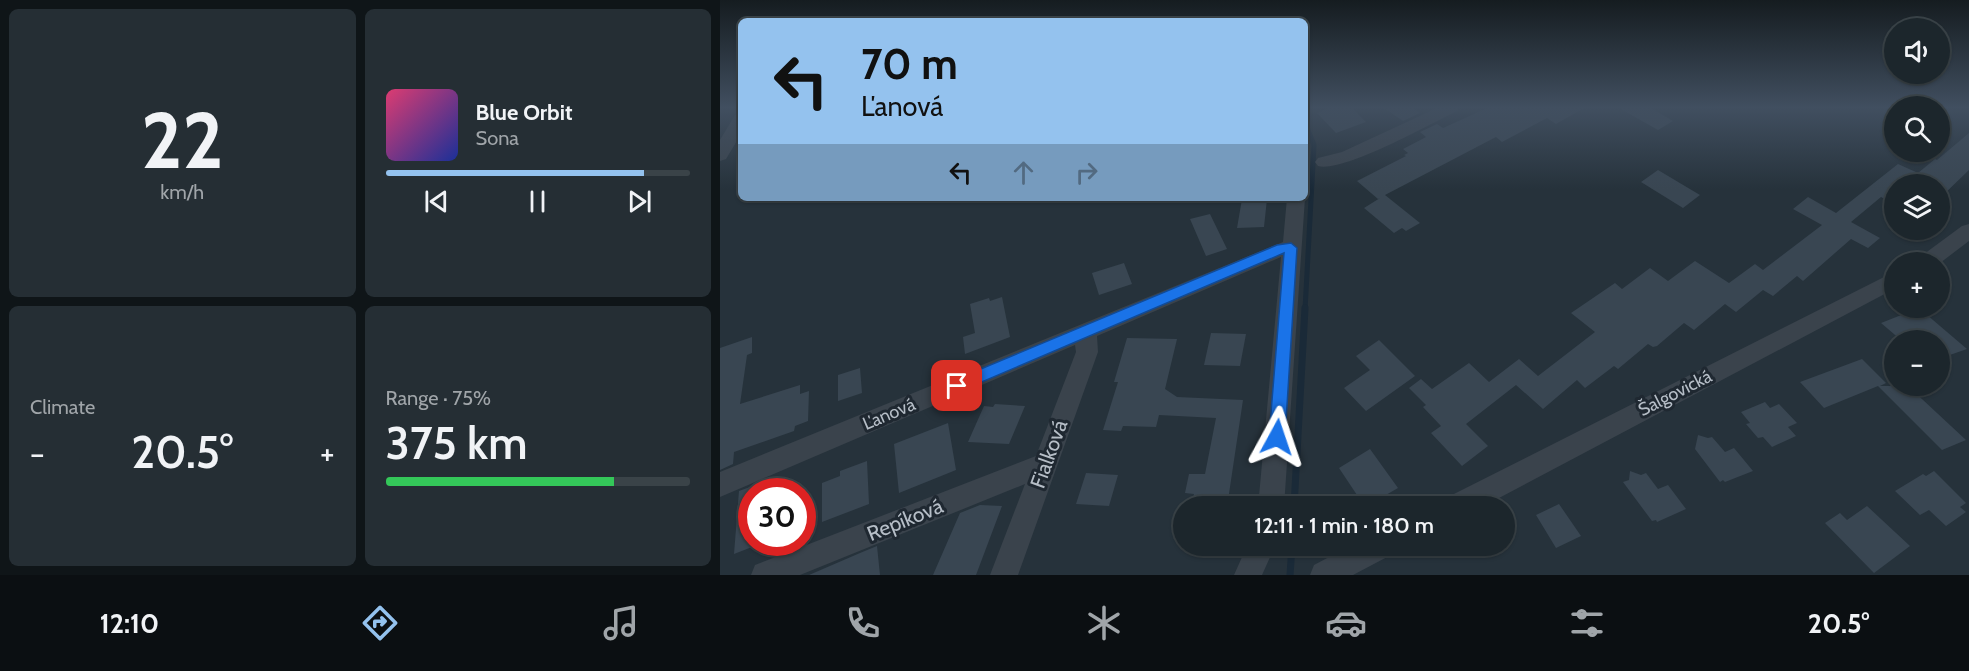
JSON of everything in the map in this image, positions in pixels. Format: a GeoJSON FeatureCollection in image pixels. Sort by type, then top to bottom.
{"type":"FeatureCollection","features":[{"type":"Feature","properties":{"kind":"street"},"geometry":{"type":"LineString","coordinates":[[722,150],[731,135]]}},
{"type":"Feature","properties":{"kind":"street"},"geometry":{"type":"LineString","coordinates":[[1324,162],[1348,156],[1393,135]]}},
{"type":"Feature","properties":{"kind":"street"},"geometry":{"type":"LineString","coordinates":[[1272,496],[1296,201]]}},
{"type":"Feature","properties":{"kind":"street"},"geometry":{"type":"LineString","coordinates":[[1944,252],[1965,240]]}},
{"type":"Feature","properties":{"kind":"street","name":"Ľanová"},"geometry":{"type":"LineString","coordinates":[[720,485],[1281,249],[1291,248]]}},
{"type":"Feature","properties":{"kind":"street","name":"Šalgovická"},"geometry":{"type":"LineString","coordinates":[[1476,496],[1884,285]]}},
{"type":"Feature","properties":{"kind":"street","name":"Fialková"},"geometry":{"type":"LineString","coordinates":[[1004,575],[1087,352],[1086,331]]}},
{"type":"Feature","properties":{"kind":"street","name":"Repíková"},"geometry":{"type":"LineString","coordinates":[[765,575],[1046,464]]}},
{"type":"Feature","properties":{"kind":"street"},"geometry":{"type":"LineString","coordinates":[[1248,575],[1257,556]]}},
{"type":"Feature","properties":{"kind":"street"},"geometry":{"type":"LineString","coordinates":[[1324,575],[1360,556]]}},
{"type":"Feature","properties":{"kind":"building"},"geometry":{"type":"Polygon","coordinates":[[[1423,135],[1515,135],[1502,142],[1496,137],[1385,195],[1420,223],[1406,231],[1402,228],[1394,233],[1364,208],[1380,198],[1378,199],[1357,181],[1406,156],[1404,155],[1408,153],[1403,149],[1426,137],[1423,135]]]}},
{"type":"Feature","properties":{"kind":"building"},"geometry":{"type":"Polygon","coordinates":[[[1969,135],[1969,170],[1950,188],[1950,174],[1885,174],[1898,164],[1918,173],[1931,162],[1950,162],[1950,149],[1969,135]]]}},
{"type":"Feature","properties":{"kind":"building"},"geometry":{"type":"Polygon","coordinates":[[[1658,170],[1700,195],[1683,208],[1641,182],[1658,170]]]}},
{"type":"Feature","properties":{"kind":"building"},"geometry":{"type":"Polygon","coordinates":[[[1884,175],[1884,199],[1881,197],[1851,222],[1880,238],[1868,248],[1851,239],[1803,281],[1797,276],[1773,296],[1763,290],[1736,312],[1725,304],[1694,330],[1684,323],[1657,346],[1653,347],[1648,344],[1618,369],[1614,366],[1585,388],[1577,380],[1543,409],[1516,385],[1466,424],[1488,446],[1462,466],[1431,433],[1441,426],[1423,407],[1426,405],[1409,388],[1421,379],[1432,389],[1469,363],[1489,382],[1519,359],[1538,376],[1595,332],[1571,313],[1615,283],[1622,289],[1650,268],[1668,281],[1695,261],[1729,283],[1755,264],[1763,270],[1822,225],[1793,209],[1808,197],[1836,213],[1884,175]]]}},
{"type":"Feature","properties":{"kind":"building"},"geometry":{"type":"Polygon","coordinates":[[[1242,201],[1267,201],[1264,227],[1237,228],[1242,201]]]}},
{"type":"Feature","properties":{"kind":"building"},"geometry":{"type":"Polygon","coordinates":[[[1210,214],[1227,249],[1206,256],[1190,219],[1210,214]]]}},
{"type":"Feature","properties":{"kind":"building"},"geometry":{"type":"Polygon","coordinates":[[[1124,263],[1132,284],[1099,295],[1092,273],[1124,263]]]}},
{"type":"Feature","properties":{"kind":"building"},"geometry":{"type":"Polygon","coordinates":[[[1002,297],[1010,337],[965,354],[963,337],[975,333],[970,304],[989,298],[990,301],[1002,297]]]}},
{"type":"Feature","properties":{"kind":"building"},"geometry":{"type":"Polygon","coordinates":[[[1894,318],[1931,318],[1945,330],[1889,330],[1881,323],[1894,318]]]}},
{"type":"Feature","properties":{"kind":"building"},"geometry":{"type":"Polygon","coordinates":[[[1211,333],[1246,334],[1240,366],[1204,365],[1211,333]]]}},
{"type":"Feature","properties":{"kind":"building"},"geometry":{"type":"Polygon","coordinates":[[[1950,334],[1967,349],[1950,355],[1950,334]]]}},
{"type":"Feature","properties":{"kind":"building"},"geometry":{"type":"Polygon","coordinates":[[[752,337],[752,353],[747,355],[740,404],[800,385],[800,394],[809,391],[808,421],[795,426],[794,431],[734,452],[733,464],[720,470],[720,348],[752,337]]]}},
{"type":"Feature","properties":{"kind":"building"},"geometry":{"type":"Polygon","coordinates":[[[1127,338],[1177,339],[1165,389],[1177,397],[1243,400],[1229,496],[1194,496],[1194,494],[1185,493],[1189,474],[1205,474],[1216,418],[1159,415],[1156,427],[1123,426],[1121,431],[1103,430],[1118,382],[1114,382],[1127,338]]]}},
{"type":"Feature","properties":{"kind":"building"},"geometry":{"type":"Polygon","coordinates":[[[1379,340],[1415,376],[1366,411],[1344,388],[1370,370],[1356,356],[1379,340]]]}},
{"type":"Feature","properties":{"kind":"building"},"geometry":{"type":"Polygon","coordinates":[[[1862,359],[1884,381],[1884,384],[1880,386],[1884,386],[1884,392],[1878,386],[1824,408],[1800,382],[1862,359]]]}},
{"type":"Feature","properties":{"kind":"building"},"geometry":{"type":"Polygon","coordinates":[[[860,368],[862,393],[838,401],[838,375],[860,368]]]}},
{"type":"Feature","properties":{"kind":"building"},"geometry":{"type":"Polygon","coordinates":[[[1888,396],[1919,396],[1966,440],[1942,450],[1888,396]]]}},
{"type":"Feature","properties":{"kind":"building"},"geometry":{"type":"Polygon","coordinates":[[[1765,402],[1770,408],[1779,404],[1797,423],[1788,427],[1796,436],[1772,447],[1763,437],[1758,438],[1746,424],[1750,423],[1741,412],[1765,402]]]}},
{"type":"Feature","properties":{"kind":"building"},"geometry":{"type":"Polygon","coordinates":[[[995,404],[1025,406],[1009,444],[968,442],[984,406],[993,407],[995,404]]]}},
{"type":"Feature","properties":{"kind":"building"},"geometry":{"type":"Polygon","coordinates":[[[948,423],[956,470],[899,493],[894,444],[948,423]]]}},
{"type":"Feature","properties":{"kind":"building"},"geometry":{"type":"Polygon","coordinates":[[[1698,435],[1712,437],[1725,452],[1734,448],[1753,471],[1720,482],[1695,449],[1698,435]]]}},
{"type":"Feature","properties":{"kind":"building"},"geometry":{"type":"Polygon","coordinates":[[[1370,449],[1398,488],[1384,496],[1358,496],[1339,468],[1370,449]]]}},
{"type":"Feature","properties":{"kind":"building"},"geometry":{"type":"Polygon","coordinates":[[[867,461],[869,504],[822,522],[822,483],[840,476],[840,471],[867,461]]]}},
{"type":"Feature","properties":{"kind":"building"},"geometry":{"type":"Polygon","coordinates":[[[1630,471],[1641,475],[1646,473],[1658,489],[1668,485],[1686,509],[1657,522],[1652,521],[1623,482],[1629,480],[1630,471]]]}},
{"type":"Feature","properties":{"kind":"building"},"geometry":{"type":"Polygon","coordinates":[[[1934,471],[1966,503],[1960,507],[1966,512],[1946,526],[1929,510],[1920,515],[1895,491],[1923,474],[1926,476],[1934,471]]]}},
{"type":"Feature","properties":{"kind":"building"},"geometry":{"type":"Polygon","coordinates":[[[1086,473],[1118,475],[1109,506],[1076,504],[1086,473]]]}},
{"type":"Feature","properties":{"kind":"building"},"geometry":{"type":"Polygon","coordinates":[[[738,504],[738,552],[734,554],[738,504]]]}},
{"type":"Feature","properties":{"kind":"building"},"geometry":{"type":"Polygon","coordinates":[[[1559,504],[1581,536],[1556,548],[1536,515],[1559,504]]]}},
{"type":"Feature","properties":{"kind":"building"},"geometry":{"type":"Polygon","coordinates":[[[980,505],[1002,506],[976,575],[933,575],[960,513],[980,505]]]}},
{"type":"Feature","properties":{"kind":"building"},"geometry":{"type":"Polygon","coordinates":[[[1867,506],[1910,546],[1874,573],[1825,523],[1840,513],[1847,520],[1867,506]]]}},
{"type":"Feature","properties":{"kind":"building"},"geometry":{"type":"Polygon","coordinates":[[[877,546],[880,575],[809,575],[860,553],[877,546]]]}},
{"type":"Feature","properties":{"kind":"waterway"},"geometry":{"type":"LineString","coordinates":[[1305,310],[1314,145],[1310,135]]}},
{"type":"Feature","properties":{"kind":"waterway"},"geometry":{"type":"LineString","coordinates":[[1295,496],[1305,308]]}},
{"type":"Feature","properties":{"kind":"waterway"},"geometry":{"type":"LineString","coordinates":[[1290,575],[1291,556]]}},
{"type":"Feature","properties":{"kind":"route"},"geometry":{"type":"LineString","coordinates":[[957,386],[1281,249],[1291,248],[1277,437]]}}]}
